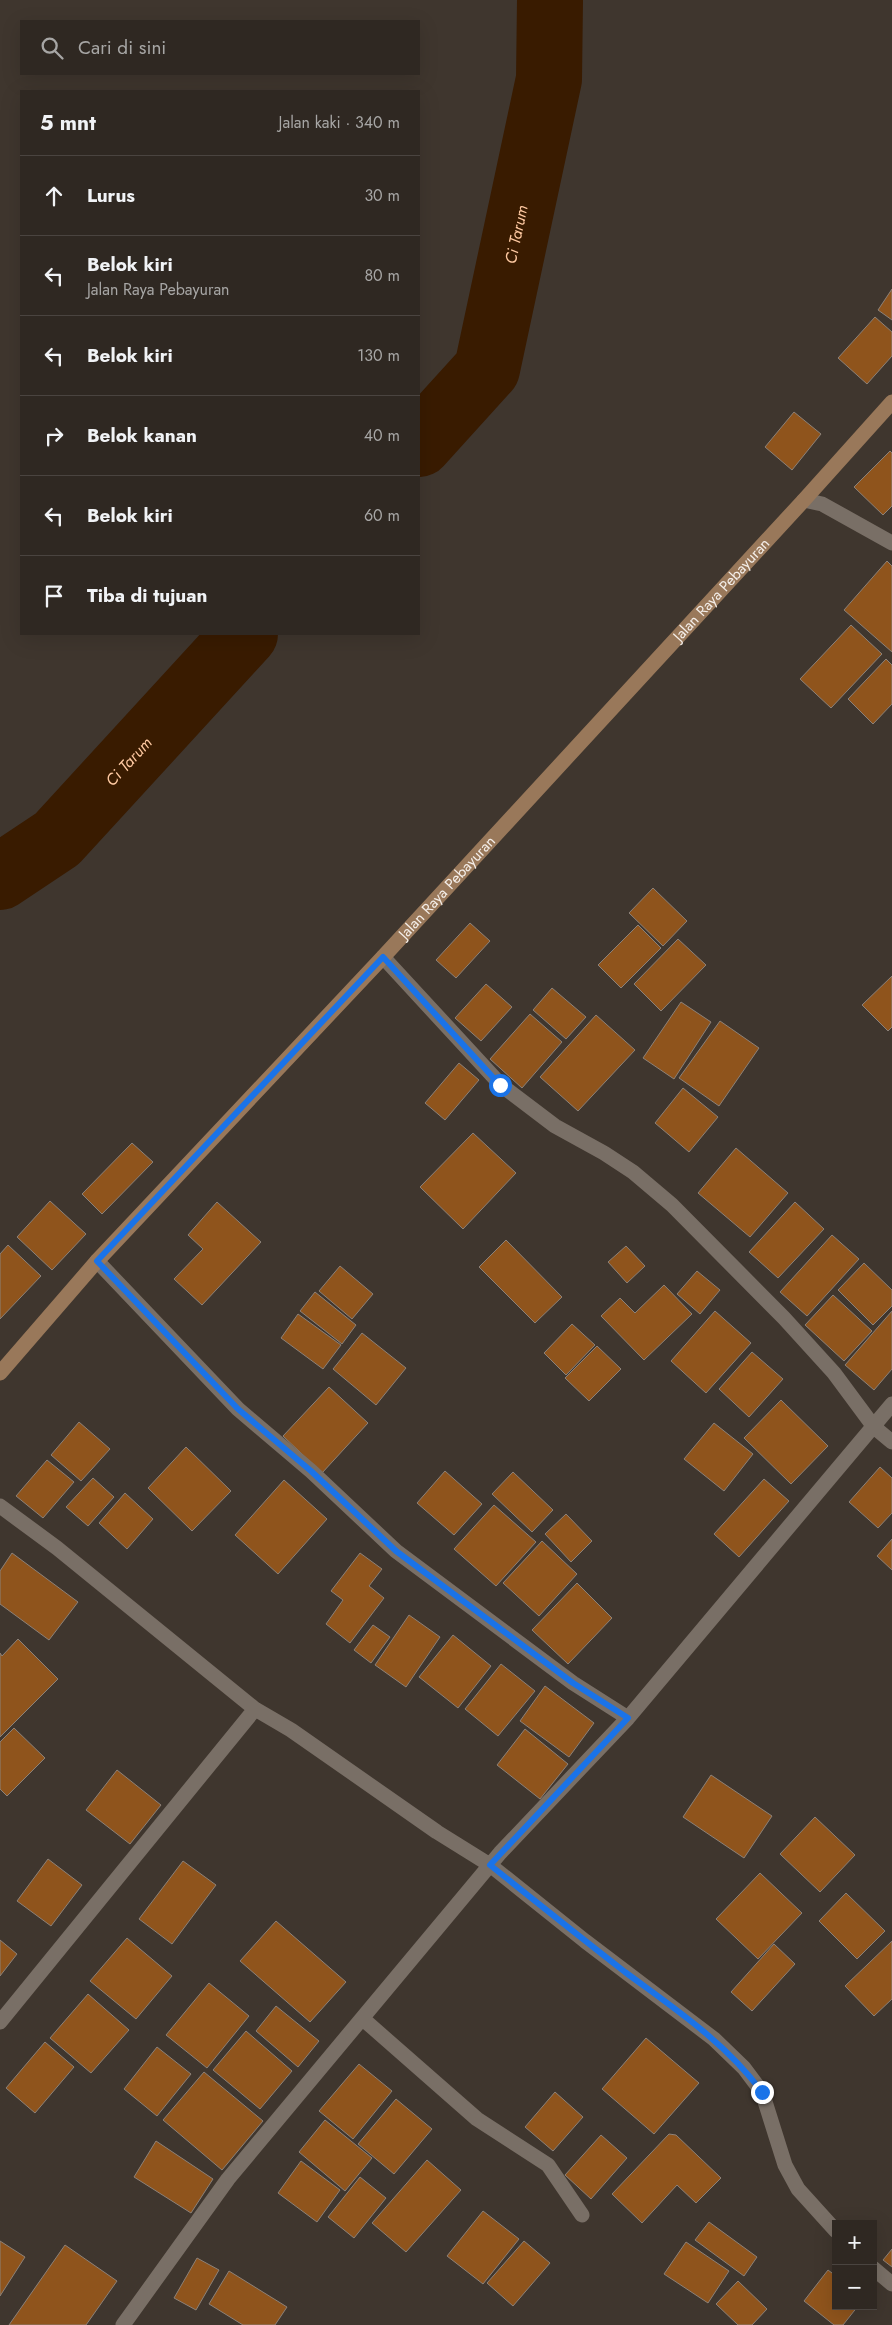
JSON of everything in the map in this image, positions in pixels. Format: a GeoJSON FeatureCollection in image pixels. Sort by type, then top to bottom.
{"type":"FeatureCollection","features":[{"type":"Feature","properties":{"kind":"main road","name":"Jalan Raya Pebayuran"},"geometry":{"type":"LineString","coordinates":[[0,1373],[97,1261],[383,957],[892,402]]}},
{"type":"Feature","properties":{"kind":"street"},"geometry":{"type":"LineString","coordinates":[[804,500],[822,504],[892,543]]}},
{"type":"Feature","properties":{"kind":"street"},"geometry":{"type":"LineString","coordinates":[[383,957],[500,1085],[555,1126],[604,1153],[633,1172],[672,1205],[784,1318],[828,1366],[874,1427],[892,1442]]}},
{"type":"Feature","properties":{"kind":"street"},"geometry":{"type":"LineString","coordinates":[[97,1261],[238,1409],[311,1471],[396,1551],[566,1678],[628,1718]]}},
{"type":"Feature","properties":{"kind":"street"},"geometry":{"type":"LineString","coordinates":[[123,2325],[228,2179],[490,1865],[628,1718],[892,1404]]}},
{"type":"Feature","properties":{"kind":"street"},"geometry":{"type":"LineString","coordinates":[[0,1506],[57,1548],[254,1709],[292,1730],[437,1832],[490,1865],[585,1941],[714,2039],[744,2068],[762,2092],[785,2165],[798,2189],[832,2227]]}},
{"type":"Feature","properties":{"kind":"street"},"geometry":{"type":"LineString","coordinates":[[0,2022],[254,1709]]}},
{"type":"Feature","properties":{"kind":"street"},"geometry":{"type":"LineString","coordinates":[[362,2019],[478,2119],[548,2164],[582,2215]]}},
{"type":"Feature","properties":{"kind":"street"},"geometry":{"type":"LineString","coordinates":[[877,2271],[892,2284]]}},
{"type":"Feature","properties":{"kind":"building"},"geometry":{"type":"Polygon","coordinates":[[[892,289],[892,320],[878,310],[892,289]]]}},
{"type":"Feature","properties":{"kind":"building"},"geometry":{"type":"Polygon","coordinates":[[[875,317],[892,332],[892,356],[867,384],[838,358],[875,317]]]}},
{"type":"Feature","properties":{"kind":"building"},"geometry":{"type":"Polygon","coordinates":[[[794,412],[821,434],[792,470],[765,447],[794,412]]]}},
{"type":"Feature","properties":{"kind":"building"},"geometry":{"type":"Polygon","coordinates":[[[890,451],[892,453],[892,506],[883,515],[854,487],[890,451]]]}},
{"type":"Feature","properties":{"kind":"building"},"geometry":{"type":"Polygon","coordinates":[[[887,561],[892,566],[892,652],[844,610],[887,561]]]}},
{"type":"Feature","properties":{"kind":"building"},"geometry":{"type":"Polygon","coordinates":[[[851,625],[882,654],[831,708],[800,679],[851,625]]]}},
{"type":"Feature","properties":{"kind":"building"},"geometry":{"type":"Polygon","coordinates":[[[886,659],[892,665],[892,704],[873,724],[848,699],[886,659]]]}},
{"type":"Feature","properties":{"kind":"building"},"geometry":{"type":"Polygon","coordinates":[[[653,888],[687,921],[663,946],[629,913],[653,888]]]}},
{"type":"Feature","properties":{"kind":"building"},"geometry":{"type":"Polygon","coordinates":[[[470,923],[490,941],[456,978],[436,960],[470,923]]]}},
{"type":"Feature","properties":{"kind":"building"},"geometry":{"type":"Polygon","coordinates":[[[638,925],[661,948],[621,988],[598,965],[638,925]]]}},
{"type":"Feature","properties":{"kind":"building"},"geometry":{"type":"Polygon","coordinates":[[[678,939],[706,965],[661,1011],[634,984],[678,939]]]}},
{"type":"Feature","properties":{"kind":"building"},"geometry":{"type":"Polygon","coordinates":[[[892,976],[892,1027],[888,1031],[862,1005],[892,976]]]}},
{"type":"Feature","properties":{"kind":"building"},"geometry":{"type":"Polygon","coordinates":[[[486,984],[512,1007],[481,1041],[455,1018],[486,984]]]}},
{"type":"Feature","properties":{"kind":"building"},"geometry":{"type":"Polygon","coordinates":[[[552,988],[586,1017],[566,1039],[533,1010],[552,988]]]}},
{"type":"Feature","properties":{"kind":"building"},"geometry":{"type":"Polygon","coordinates":[[[681,1002],[711,1022],[674,1079],[643,1058],[681,1002]]]}},
{"type":"Feature","properties":{"kind":"building"},"geometry":{"type":"Polygon","coordinates":[[[530,1014],[562,1042],[522,1088],[490,1059],[530,1014]]]}},
{"type":"Feature","properties":{"kind":"building"},"geometry":{"type":"Polygon","coordinates":[[[596,1015],[635,1050],[578,1111],[540,1077],[596,1015]]]}},
{"type":"Feature","properties":{"kind":"building"},"geometry":{"type":"Polygon","coordinates":[[[720,1021],[759,1048],[719,1106],[679,1078],[720,1021]]]}},
{"type":"Feature","properties":{"kind":"building"},"geometry":{"type":"Polygon","coordinates":[[[459,1063],[479,1080],[445,1120],[425,1103],[459,1063]]]}},
{"type":"Feature","properties":{"kind":"building"},"geometry":{"type":"Polygon","coordinates":[[[683,1088],[718,1117],[689,1152],[655,1123],[683,1088]]]}},
{"type":"Feature","properties":{"kind":"building"},"geometry":{"type":"Polygon","coordinates":[[[473,1133],[516,1173],[463,1229],[420,1187],[473,1133]]]}},
{"type":"Feature","properties":{"kind":"building"},"geometry":{"type":"Polygon","coordinates":[[[132,1143],[153,1162],[102,1214],[82,1194],[132,1143]]]}},
{"type":"Feature","properties":{"kind":"building"},"geometry":{"type":"Polygon","coordinates":[[[736,1148],[788,1193],[750,1237],[698,1193],[736,1148]]]}},
{"type":"Feature","properties":{"kind":"building"},"geometry":{"type":"Polygon","coordinates":[[[50,1201],[86,1234],[52,1270],[17,1237],[50,1201]]]}},
{"type":"Feature","properties":{"kind":"building"},"geometry":{"type":"Polygon","coordinates":[[[217,1202],[261,1242],[202,1305],[174,1279],[203,1249],[188,1235],[217,1202]]]}},
{"type":"Feature","properties":{"kind":"building"},"geometry":{"type":"Polygon","coordinates":[[[795,1202],[824,1229],[778,1278],[749,1252],[795,1202]]]}},
{"type":"Feature","properties":{"kind":"building"},"geometry":{"type":"Polygon","coordinates":[[[832,1235],[859,1259],[807,1316],[780,1292],[832,1235]]]}},
{"type":"Feature","properties":{"kind":"building"},"geometry":{"type":"Polygon","coordinates":[[[506,1240],[562,1297],[535,1323],[479,1267],[506,1240]]]}},
{"type":"Feature","properties":{"kind":"building"},"geometry":{"type":"Polygon","coordinates":[[[8,1245],[41,1276],[0,1319],[0,1254],[8,1245]]]}},
{"type":"Feature","properties":{"kind":"building"},"geometry":{"type":"Polygon","coordinates":[[[626,1246],[645,1266],[627,1283],[608,1262],[626,1246]]]}},
{"type":"Feature","properties":{"kind":"building"},"geometry":{"type":"Polygon","coordinates":[[[864,1263],[892,1290],[892,1306],[873,1325],[838,1290],[864,1263]]]}},
{"type":"Feature","properties":{"kind":"building"},"geometry":{"type":"Polygon","coordinates":[[[340,1266],[373,1294],[352,1319],[319,1291],[340,1266]]]}},
{"type":"Feature","properties":{"kind":"building"},"geometry":{"type":"Polygon","coordinates":[[[697,1271],[720,1290],[700,1314],[677,1294],[697,1271]]]}},
{"type":"Feature","properties":{"kind":"building"},"geometry":{"type":"Polygon","coordinates":[[[664,1285],[692,1314],[644,1360],[601,1316],[620,1298],[635,1313],[664,1285]]]}},
{"type":"Feature","properties":{"kind":"building"},"geometry":{"type":"Polygon","coordinates":[[[315,1292],[356,1325],[342,1344],[300,1311],[315,1292]]]}},
{"type":"Feature","properties":{"kind":"building"},"geometry":{"type":"Polygon","coordinates":[[[833,1295],[872,1331],[844,1361],[805,1325],[833,1295]]]}},
{"type":"Feature","properties":{"kind":"building"},"geometry":{"type":"Polygon","coordinates":[[[715,1311],[751,1343],[706,1393],[671,1361],[715,1311]]]}},
{"type":"Feature","properties":{"kind":"building"},"geometry":{"type":"Polygon","coordinates":[[[892,1311],[892,1369],[874,1390],[845,1365],[892,1311]]]}},
{"type":"Feature","properties":{"kind":"building"},"geometry":{"type":"Polygon","coordinates":[[[298,1314],[341,1345],[323,1369],[281,1338],[298,1314]]]}},
{"type":"Feature","properties":{"kind":"building"},"geometry":{"type":"Polygon","coordinates":[[[572,1324],[595,1345],[566,1375],[544,1353],[572,1324]]]}},
{"type":"Feature","properties":{"kind":"building"},"geometry":{"type":"Polygon","coordinates":[[[362,1333],[406,1368],[376,1405],[333,1369],[362,1333]]]}},
{"type":"Feature","properties":{"kind":"building"},"geometry":{"type":"Polygon","coordinates":[[[597,1346],[621,1369],[589,1401],[565,1378],[597,1346]]]}},
{"type":"Feature","properties":{"kind":"building"},"geometry":{"type":"Polygon","coordinates":[[[752,1352],[783,1379],[749,1417],[719,1389],[752,1352]]]}},
{"type":"Feature","properties":{"kind":"building"},"geometry":{"type":"Polygon","coordinates":[[[329,1387],[368,1423],[322,1473],[283,1436],[329,1387]]]}},
{"type":"Feature","properties":{"kind":"building"},"geometry":{"type":"Polygon","coordinates":[[[781,1400],[828,1446],[791,1484],[744,1438],[781,1400]]]}},
{"type":"Feature","properties":{"kind":"building"},"geometry":{"type":"Polygon","coordinates":[[[79,1422],[110,1449],[81,1481],[51,1455],[79,1422]]]}},
{"type":"Feature","properties":{"kind":"building"},"geometry":{"type":"Polygon","coordinates":[[[714,1423],[753,1454],[724,1491],[684,1459],[714,1423]]]}},
{"type":"Feature","properties":{"kind":"building"},"geometry":{"type":"Polygon","coordinates":[[[186,1447],[231,1491],[192,1531],[148,1488],[186,1447]]]}},
{"type":"Feature","properties":{"kind":"building"},"geometry":{"type":"Polygon","coordinates":[[[47,1460],[74,1482],[43,1518],[16,1496],[47,1460]]]}},
{"type":"Feature","properties":{"kind":"building"},"geometry":{"type":"Polygon","coordinates":[[[880,1467],[892,1478],[892,1513],[878,1528],[849,1502],[880,1467]]]}},
{"type":"Feature","properties":{"kind":"building"},"geometry":{"type":"Polygon","coordinates":[[[445,1471],[482,1504],[454,1535],[417,1503],[445,1471]]]}},
{"type":"Feature","properties":{"kind":"building"},"geometry":{"type":"Polygon","coordinates":[[[513,1472],[553,1510],[532,1532],[492,1494],[513,1472]]]}},
{"type":"Feature","properties":{"kind":"building"},"geometry":{"type":"Polygon","coordinates":[[[93,1478],[114,1497],[88,1526],[66,1507],[93,1478]]]}},
{"type":"Feature","properties":{"kind":"building"},"geometry":{"type":"Polygon","coordinates":[[[764,1479],[789,1501],[739,1557],[714,1534],[764,1479]]]}},
{"type":"Feature","properties":{"kind":"building"},"geometry":{"type":"Polygon","coordinates":[[[284,1480],[327,1519],[278,1574],[235,1535],[284,1480]]]}},
{"type":"Feature","properties":{"kind":"building"},"geometry":{"type":"Polygon","coordinates":[[[125,1493],[153,1519],[127,1549],[99,1523],[125,1493]]]}},
{"type":"Feature","properties":{"kind":"building"},"geometry":{"type":"Polygon","coordinates":[[[494,1505],[536,1542],[496,1586],[454,1549],[494,1505]]]}},
{"type":"Feature","properties":{"kind":"building"},"geometry":{"type":"Polygon","coordinates":[[[566,1514],[592,1541],[571,1562],[545,1534],[566,1514]]]}},
{"type":"Feature","properties":{"kind":"building"},"geometry":{"type":"Polygon","coordinates":[[[892,1539],[892,1570],[877,1556],[892,1539]]]}},
{"type":"Feature","properties":{"kind":"building"},"geometry":{"type":"Polygon","coordinates":[[[542,1541],[577,1574],[539,1616],[503,1583],[542,1541]]]}},
{"type":"Feature","properties":{"kind":"building"},"geometry":{"type":"Polygon","coordinates":[[[12,1553],[78,1602],[49,1640],[0,1604],[0,1571],[12,1553]]]}},
{"type":"Feature","properties":{"kind":"building"},"geometry":{"type":"Polygon","coordinates":[[[360,1553],[382,1569],[369,1586],[384,1598],[350,1643],[326,1624],[343,1600],[331,1591],[360,1553]]]}},
{"type":"Feature","properties":{"kind":"building"},"geometry":{"type":"Polygon","coordinates":[[[577,1583],[612,1618],[568,1664],[532,1630],[577,1583]]]}},
{"type":"Feature","properties":{"kind":"building"},"geometry":{"type":"Polygon","coordinates":[[[409,1615],[440,1637],[406,1687],[375,1665],[409,1615]]]}},
{"type":"Feature","properties":{"kind":"building"},"geometry":{"type":"Polygon","coordinates":[[[373,1625],[390,1637],[371,1663],[354,1650],[373,1625]]]}},
{"type":"Feature","properties":{"kind":"building"},"geometry":{"type":"Polygon","coordinates":[[[453,1635],[491,1666],[458,1708],[419,1677],[453,1635]]]}},
{"type":"Feature","properties":{"kind":"building"},"geometry":{"type":"Polygon","coordinates":[[[18,1639],[58,1679],[0,1737],[0,1653],[2,1656],[18,1639]]]}},
{"type":"Feature","properties":{"kind":"building"},"geometry":{"type":"Polygon","coordinates":[[[501,1664],[535,1691],[498,1736],[465,1709],[501,1664]]]}},
{"type":"Feature","properties":{"kind":"building"},"geometry":{"type":"Polygon","coordinates":[[[545,1686],[594,1723],[569,1757],[520,1721],[545,1686]]]}},
{"type":"Feature","properties":{"kind":"building"},"geometry":{"type":"Polygon","coordinates":[[[14,1728],[45,1758],[7,1796],[0,1789],[0,1742],[14,1728]]]}},
{"type":"Feature","properties":{"kind":"building"},"geometry":{"type":"Polygon","coordinates":[[[525,1729],[568,1764],[540,1799],[497,1765],[525,1729]]]}},
{"type":"Feature","properties":{"kind":"building"},"geometry":{"type":"Polygon","coordinates":[[[117,1770],[161,1805],[130,1844],[86,1810],[117,1770]]]}},
{"type":"Feature","properties":{"kind":"building"},"geometry":{"type":"Polygon","coordinates":[[[711,1775],[772,1816],[744,1858],[683,1817],[711,1775]]]}},
{"type":"Feature","properties":{"kind":"building"},"geometry":{"type":"Polygon","coordinates":[[[815,1817],[855,1855],[820,1892],[780,1854],[815,1817]]]}},
{"type":"Feature","properties":{"kind":"building"},"geometry":{"type":"Polygon","coordinates":[[[48,1859],[82,1885],[51,1926],[17,1901],[48,1859]]]}},
{"type":"Feature","properties":{"kind":"building"},"geometry":{"type":"Polygon","coordinates":[[[183,1861],[216,1885],[172,1944],[139,1919],[183,1861]]]}},
{"type":"Feature","properties":{"kind":"building"},"geometry":{"type":"Polygon","coordinates":[[[760,1873],[802,1913],[758,1959],[716,1919],[760,1873]]]}},
{"type":"Feature","properties":{"kind":"building"},"geometry":{"type":"Polygon","coordinates":[[[846,1893],[885,1931],[857,1959],[819,1921],[846,1893]]]}},
{"type":"Feature","properties":{"kind":"building"},"geometry":{"type":"Polygon","coordinates":[[[276,1921],[346,1982],[310,2022],[240,1961],[276,1921]]]}},
{"type":"Feature","properties":{"kind":"building"},"geometry":{"type":"Polygon","coordinates":[[[127,1938],[172,1976],[136,2019],[90,1981],[127,1938]]]}},
{"type":"Feature","properties":{"kind":"building"},"geometry":{"type":"Polygon","coordinates":[[[0,1940],[17,1954],[0,1976],[0,1940]]]}},
{"type":"Feature","properties":{"kind":"building"},"geometry":{"type":"Polygon","coordinates":[[[892,1941],[892,1999],[874,2016],[845,1986],[892,1941]]]}},
{"type":"Feature","properties":{"kind":"building"},"geometry":{"type":"Polygon","coordinates":[[[774,1944],[795,1964],[752,2011],[731,1992],[774,1944]]]}},
{"type":"Feature","properties":{"kind":"building"},"geometry":{"type":"Polygon","coordinates":[[[209,1983],[249,2016],[207,2068],[166,2035],[209,1983]]]}},
{"type":"Feature","properties":{"kind":"building"},"geometry":{"type":"Polygon","coordinates":[[[88,1994],[129,2030],[91,2073],[50,2038],[88,1994]]]}},
{"type":"Feature","properties":{"kind":"building"},"geometry":{"type":"Polygon","coordinates":[[[276,2006],[319,2041],[298,2067],[256,2031],[276,2006]]]}},
{"type":"Feature","properties":{"kind":"building"},"geometry":{"type":"Polygon","coordinates":[[[246,2031],[292,2071],[260,2109],[213,2070],[246,2031]]]}},
{"type":"Feature","properties":{"kind":"building"},"geometry":{"type":"Polygon","coordinates":[[[646,2038],[699,2083],[654,2134],[602,2089],[646,2038]]]}},
{"type":"Feature","properties":{"kind":"building"},"geometry":{"type":"Polygon","coordinates":[[[45,2042],[74,2067],[35,2113],[6,2088],[45,2042]]]}},
{"type":"Feature","properties":{"kind":"building"},"geometry":{"type":"Polygon","coordinates":[[[157,2047],[191,2074],[157,2116],[124,2089],[157,2047]]]}},
{"type":"Feature","properties":{"kind":"building"},"geometry":{"type":"Polygon","coordinates":[[[359,2064],[392,2091],[353,2139],[319,2111],[359,2064]]]}},
{"type":"Feature","properties":{"kind":"building"},"geometry":{"type":"Polygon","coordinates":[[[204,2072],[263,2121],[222,2170],[163,2120],[204,2072]]]}},
{"type":"Feature","properties":{"kind":"building"},"geometry":{"type":"Polygon","coordinates":[[[555,2092],[583,2117],[553,2151],[525,2127],[555,2092]]]}},
{"type":"Feature","properties":{"kind":"building"},"geometry":{"type":"Polygon","coordinates":[[[396,2099],[432,2129],[394,2174],[358,2144],[396,2099]]]}},
{"type":"Feature","properties":{"kind":"building"},"geometry":{"type":"Polygon","coordinates":[[[325,2120],[372,2158],[345,2191],[299,2152],[325,2120]]]}},
{"type":"Feature","properties":{"kind":"building"},"geometry":{"type":"Polygon","coordinates":[[[669,2134],[676,2135],[721,2178],[696,2203],[677,2185],[642,2223],[612,2194],[669,2134]]]}},
{"type":"Feature","properties":{"kind":"building"},"geometry":{"type":"Polygon","coordinates":[[[601,2135],[627,2158],[591,2199],[565,2175],[601,2135]]]}},
{"type":"Feature","properties":{"kind":"building"},"geometry":{"type":"Polygon","coordinates":[[[156,2141],[213,2179],[191,2213],[134,2177],[156,2141]]]}},
{"type":"Feature","properties":{"kind":"building"},"geometry":{"type":"Polygon","coordinates":[[[427,2160],[461,2190],[406,2252],[372,2223],[427,2160]]]}},
{"type":"Feature","properties":{"kind":"building"},"geometry":{"type":"Polygon","coordinates":[[[301,2161],[340,2190],[317,2222],[278,2193],[301,2161]]]}},
{"type":"Feature","properties":{"kind":"building"},"geometry":{"type":"Polygon","coordinates":[[[360,2177],[386,2198],[354,2238],[328,2217],[360,2177]]]}},
{"type":"Feature","properties":{"kind":"building"},"geometry":{"type":"Polygon","coordinates":[[[483,2211],[519,2239],[483,2284],[447,2256],[483,2211]]]}},
{"type":"Feature","properties":{"kind":"building"},"geometry":{"type":"Polygon","coordinates":[[[709,2222],[757,2257],[744,2276],[695,2240],[709,2222]]]}},
{"type":"Feature","properties":{"kind":"building"},"geometry":{"type":"Polygon","coordinates":[[[0,2241],[25,2257],[0,2296],[0,2241]]]}},
{"type":"Feature","properties":{"kind":"building"},"geometry":{"type":"Polygon","coordinates":[[[524,2241],[550,2263],[513,2306],[487,2283],[524,2241]]]}},
{"type":"Feature","properties":{"kind":"building"},"geometry":{"type":"Polygon","coordinates":[[[686,2242],[729,2271],[708,2303],[664,2274],[686,2242]]]}},
{"type":"Feature","properties":{"kind":"building"},"geometry":{"type":"Polygon","coordinates":[[[65,2245],[117,2281],[86,2325],[9,2325],[65,2245]]]}},
{"type":"Feature","properties":{"kind":"building"},"geometry":{"type":"Polygon","coordinates":[[[892,2249],[892,2267],[883,2260],[892,2249]]]}},
{"type":"Feature","properties":{"kind":"building"},"geometry":{"type":"Polygon","coordinates":[[[197,2258],[219,2270],[196,2310],[174,2298],[197,2258]]]}},
{"type":"Feature","properties":{"kind":"building"},"geometry":{"type":"Polygon","coordinates":[[[828,2270],[832,2273],[832,2310],[855,2310],[843,2325],[834,2325],[804,2301],[828,2270]]]}},
{"type":"Feature","properties":{"kind":"building"},"geometry":{"type":"Polygon","coordinates":[[[229,2271],[287,2307],[275,2325],[243,2325],[209,2304],[229,2271]]]}},
{"type":"Feature","properties":{"kind":"building"},"geometry":{"type":"Polygon","coordinates":[[[738,2281],[767,2309],[752,2325],[738,2325],[716,2304],[738,2281]]]}},
{"type":"Feature","properties":{"kind":"waterway","name":"Ci Tarum"},"geometry":{"type":"LineString","coordinates":[[420,443],[487,369],[549,79],[550,0]]}},
{"type":"Feature","properties":{"kind":"waterway","name":"Ci Tarum"},"geometry":{"type":"LineString","coordinates":[[0,877],[57,839],[244,635]]}},
{"type":"Feature","properties":{"kind":"route"},"geometry":{"type":"LineString","coordinates":[[500,1085],[383,957],[97,1261],[238,1409],[268,1437],[311,1471],[396,1551],[573,1683],[628,1718],[490,1865],[585,1941],[714,2039],[744,2068],[762,2092]]}}]}
